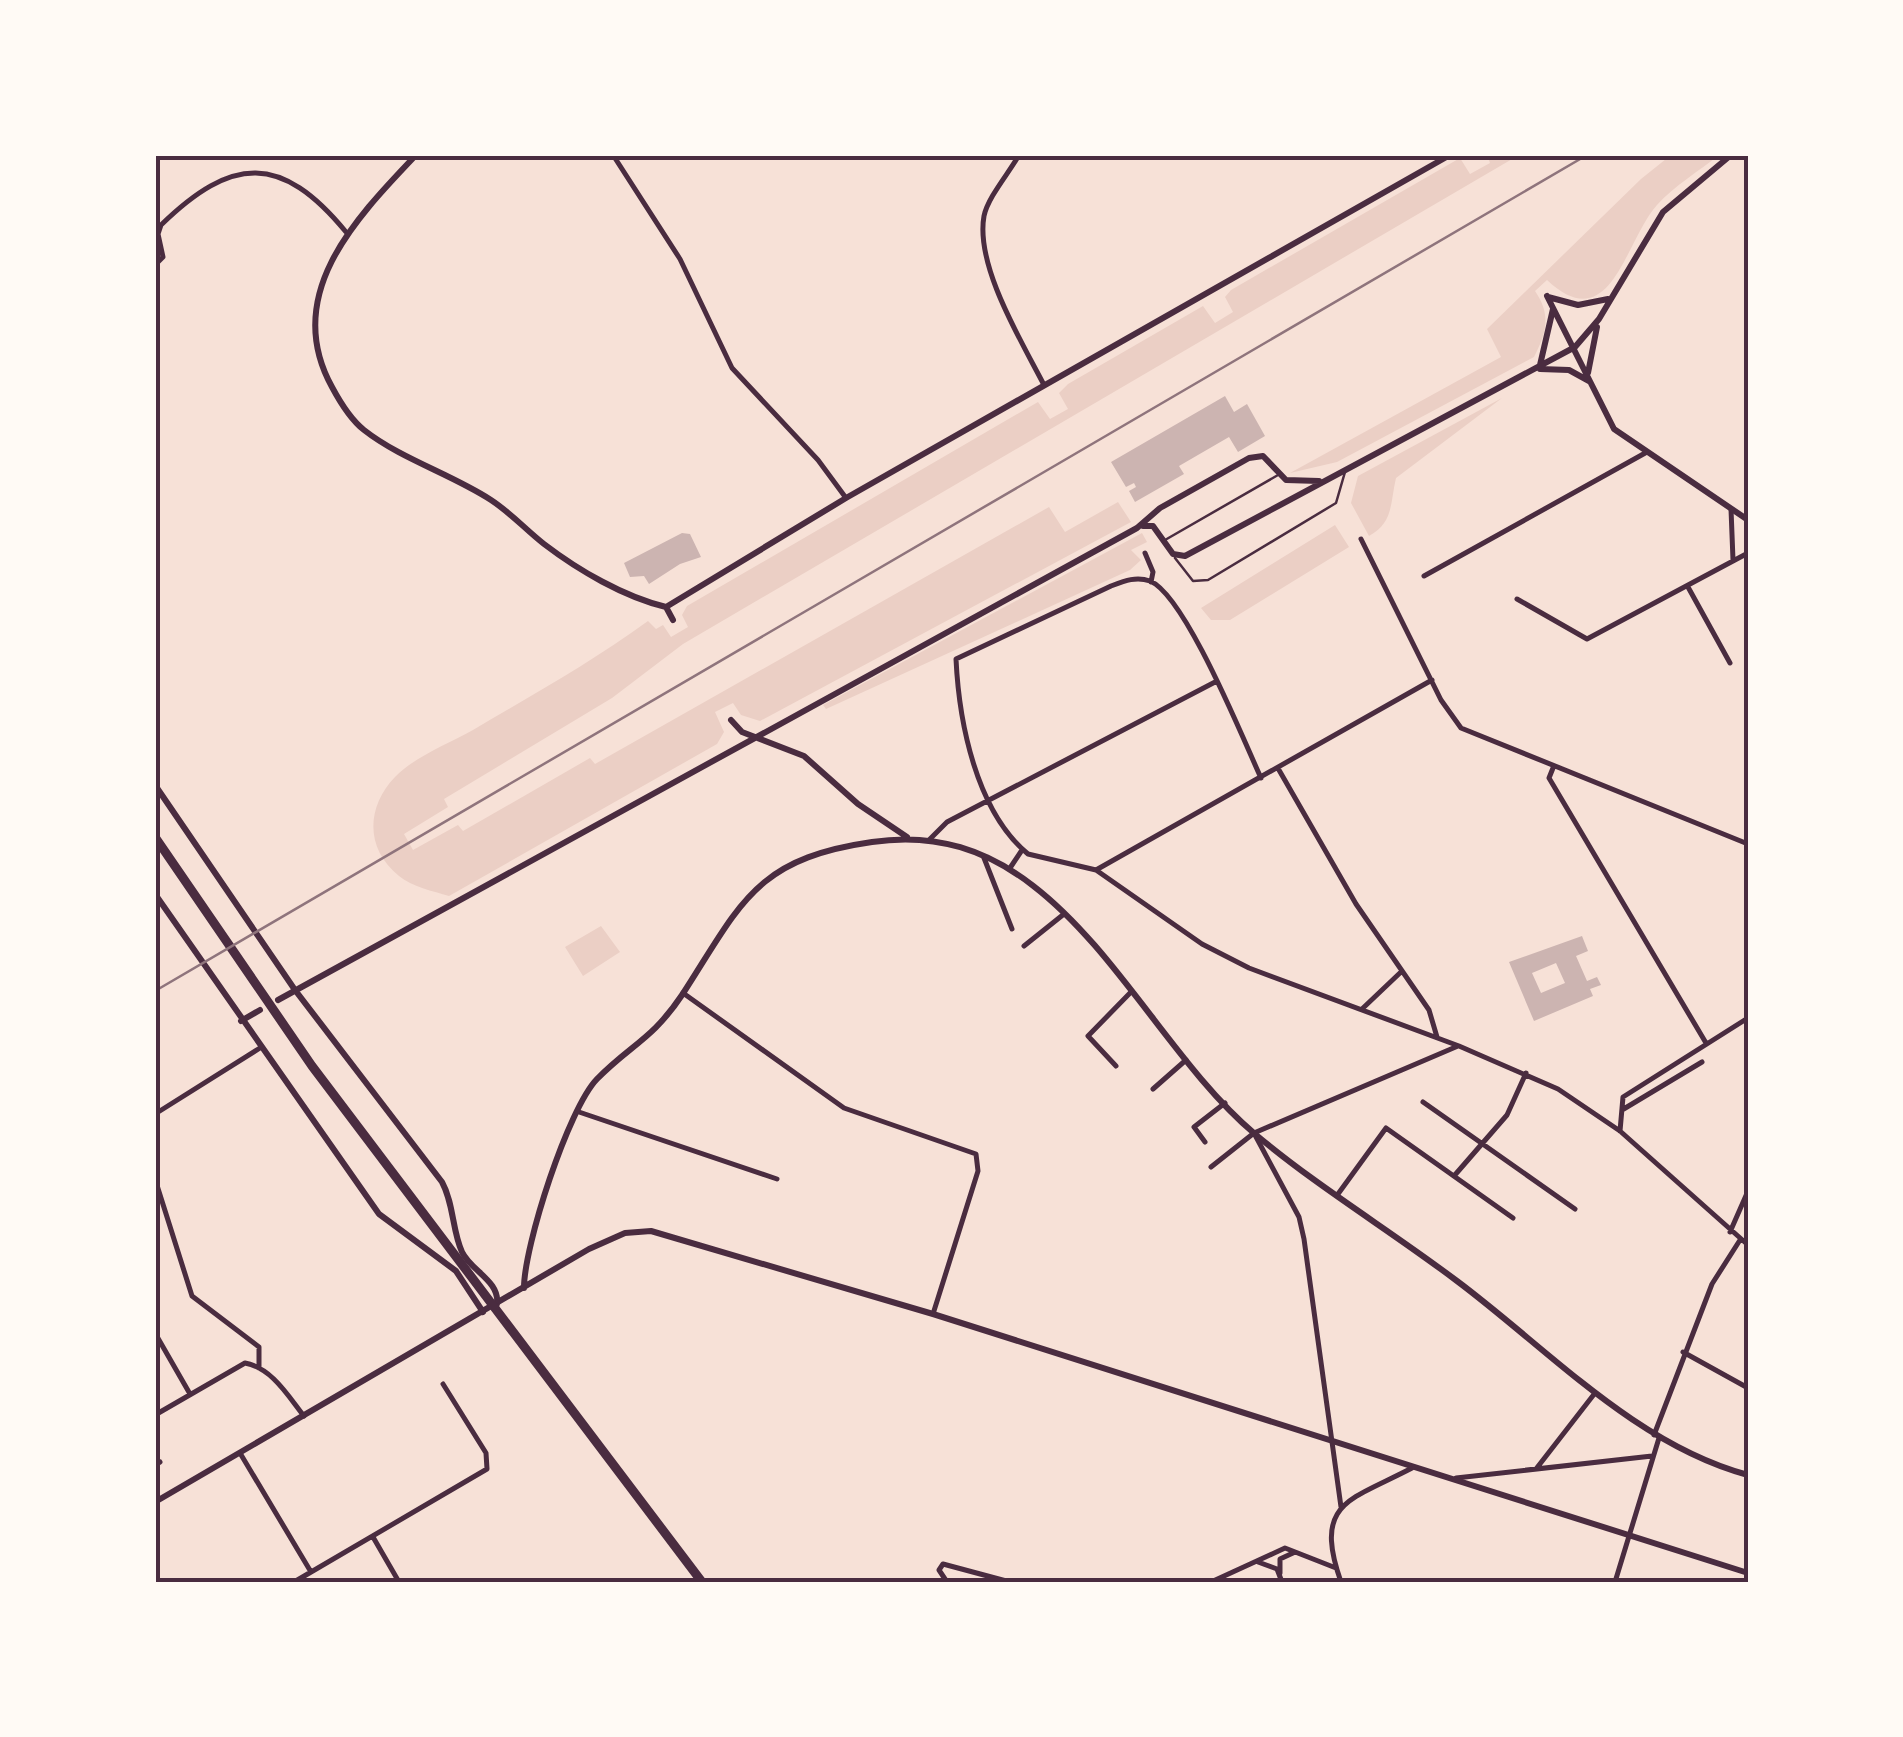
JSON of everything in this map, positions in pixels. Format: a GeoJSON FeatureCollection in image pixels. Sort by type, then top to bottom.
{"type":"FeatureCollection","features":[{"type":"Feature","properties":{"kind":"highway"},"geometry":{"type":"LineString","coordinates":[[155,837],[312,1066],[702,1582]]}},
{"type":"Feature","properties":{"kind":"street"},"geometry":{"type":"LineString","coordinates":[[416,155],[346,232],[325,278],[315,316],[315,346],[322,370],[343,408],[364,430],[455,476],[506,509],[564,558],[632,596],[666,606],[674,620]]}},
{"type":"Feature","properties":{"kind":"street"},"geometry":{"type":"LineString","coordinates":[[613,155],[680,259],[732,368],[818,460],[846,498]]}},
{"type":"Feature","properties":{"kind":"street"},"geometry":{"type":"LineString","coordinates":[[1019,155],[985,212],[984,230],[996,292],[1044,384]]}},
{"type":"Feature","properties":{"kind":"street"},"geometry":{"type":"LineString","coordinates":[[666,606],[1208,289],[1450,155]]}},
{"type":"Feature","properties":{"kind":"street"},"geometry":{"type":"LineString","coordinates":[[1156,510],[1155,528],[1172,552],[1185,556],[1575,348],[1599,319],[1663,212],[1731,155]]}},
{"type":"Feature","properties":{"kind":"street"},"geometry":{"type":"LineString","coordinates":[[155,264],[164,257],[158,234],[162,225],[239,172],[270,172],[288,181],[346,232]]}},
{"type":"Feature","properties":{"kind":"street"},"geometry":{"type":"LineString","coordinates":[[1208,289],[1215,301]]}},
{"type":"Feature","properties":{"kind":"street"},"geometry":{"type":"LineString","coordinates":[[1610,298],[1578,305],[1547,296],[1614,429],[1748,520]]}},
{"type":"Feature","properties":{"kind":"street"},"geometry":{"type":"LineString","coordinates":[[1537,368],[1553,308]]}},
{"type":"Feature","properties":{"kind":"street"},"geometry":{"type":"LineString","coordinates":[[1588,374],[1599,319]]}},
{"type":"Feature","properties":{"kind":"street"},"geometry":{"type":"LineString","coordinates":[[1537,368],[1569,370],[1592,384]]}},
{"type":"Feature","properties":{"kind":"street"},"geometry":{"type":"LineString","coordinates":[[1424,576],[1647,452]]}},
{"type":"Feature","properties":{"kind":"street"},"geometry":{"type":"LineString","coordinates":[[278,1000],[753,735],[1137,528],[1156,510],[1253,456],[1266,459],[1286,480],[1319,482]]}},
{"type":"Feature","properties":{"kind":"street"},"geometry":{"type":"LineString","coordinates":[[1731,509],[1733,560]]}},
{"type":"Feature","properties":{"kind":"street"},"geometry":{"type":"LineString","coordinates":[[1137,528],[1155,528]]}},
{"type":"Feature","properties":{"kind":"street"},"geometry":{"type":"LineString","coordinates":[[1360,539],[1461,728],[1748,844]]}},
{"type":"Feature","properties":{"kind":"street"},"geometry":{"type":"LineString","coordinates":[[1144,553],[1153,572],[1152,582]]}},
{"type":"Feature","properties":{"kind":"street"},"geometry":{"type":"LineString","coordinates":[[1517,599],[1587,639],[1748,554]]}},
{"type":"Feature","properties":{"kind":"street"},"geometry":{"type":"LineString","coordinates":[[1261,778],[1184,616],[1152,582],[1135,579],[1112,586],[956,659],[967,746],[990,800],[1022,850],[1096,870],[1235,962],[1526,1073],[1583,1103],[1748,1245]]}},
{"type":"Feature","properties":{"kind":"street"},"geometry":{"type":"LineString","coordinates":[[1688,587],[1730,663]]}},
{"type":"Feature","properties":{"kind":"street"},"geometry":{"type":"LineString","coordinates":[[1096,870],[1432,680]]}},
{"type":"Feature","properties":{"kind":"street"},"geometry":{"type":"LineString","coordinates":[[929,840],[946,822],[1216,681]]}},
{"type":"Feature","properties":{"kind":"street"},"geometry":{"type":"LineString","coordinates":[[731,720],[753,735],[804,756],[858,804],[907,837]]}},
{"type":"Feature","properties":{"kind":"street"},"geometry":{"type":"LineString","coordinates":[[1553,768],[1549,778],[1706,1043]]}},
{"type":"Feature","properties":{"kind":"street"},"geometry":{"type":"LineString","coordinates":[[1278,769],[1356,904],[1429,1010],[1437,1037]]}},
{"type":"Feature","properties":{"kind":"street"},"geometry":{"type":"LineString","coordinates":[[155,785],[294,990],[442,1182],[456,1218],[460,1246],[491,1285],[497,1304]]}},
{"type":"Feature","properties":{"kind":"street"},"geometry":{"type":"LineString","coordinates":[[520,1290],[548,1184],[596,1080],[651,1036],[746,896],[774,872],[820,852],[907,837],[929,840],[1010,868],[1066,912],[1186,1060],[1254,1133],[1657,1437],[1748,1475]]}},
{"type":"Feature","properties":{"kind":"street"},"geometry":{"type":"LineString","coordinates":[[1010,868],[1022,850]]}},
{"type":"Feature","properties":{"kind":"street"},"geometry":{"type":"LineString","coordinates":[[982,856],[1012,930]]}},
{"type":"Feature","properties":{"kind":"street"},"geometry":{"type":"LineString","coordinates":[[155,894],[379,1214],[456,1271],[483,1312]]}},
{"type":"Feature","properties":{"kind":"street"},"geometry":{"type":"LineString","coordinates":[[1024,946],[1066,912]]}},
{"type":"Feature","properties":{"kind":"street"},"geometry":{"type":"LineString","coordinates":[[1362,1009],[1402,972]]}},
{"type":"Feature","properties":{"kind":"street"},"geometry":{"type":"LineString","coordinates":[[683,993],[844,1108],[976,1154],[978,1171],[933,1314]]}},
{"type":"Feature","properties":{"kind":"street"},"geometry":{"type":"LineString","coordinates":[[1116,1066],[1088,1036],[1130,993]]}},
{"type":"Feature","properties":{"kind":"street"},"geometry":{"type":"LineString","coordinates":[[241,1022],[260,1010]]}},
{"type":"Feature","properties":{"kind":"street"},"geometry":{"type":"LineString","coordinates":[[1620,1131],[1623,1097],[1748,1018]]}},
{"type":"Feature","properties":{"kind":"street"},"geometry":{"type":"LineString","coordinates":[[1211,1167],[1254,1133],[1459,1046]]}},
{"type":"Feature","properties":{"kind":"street"},"geometry":{"type":"LineString","coordinates":[[155,1114],[260,1048]]}},
{"type":"Feature","properties":{"kind":"street"},"geometry":{"type":"LineString","coordinates":[[1153,1089],[1186,1060]]}},
{"type":"Feature","properties":{"kind":"street"},"geometry":{"type":"LineString","coordinates":[[1622,1110],[1702,1062]]}},
{"type":"Feature","properties":{"kind":"street"},"geometry":{"type":"LineString","coordinates":[[1454,1177],[1507,1115],[1526,1073]]}},
{"type":"Feature","properties":{"kind":"street"},"geometry":{"type":"LineString","coordinates":[[1423,1102],[1575,1209]]}},
{"type":"Feature","properties":{"kind":"street"},"geometry":{"type":"LineString","coordinates":[[1205,1142],[1194,1127],[1225,1103]]}},
{"type":"Feature","properties":{"kind":"street"},"geometry":{"type":"LineString","coordinates":[[579,1112],[776,1179]]}},
{"type":"Feature","properties":{"kind":"street"},"geometry":{"type":"LineString","coordinates":[[1338,1194],[1386,1128],[1513,1218]]}},
{"type":"Feature","properties":{"kind":"street"},"geometry":{"type":"LineString","coordinates":[[1254,1133],[1299,1218],[1335,1443],[1341,1507],[1328,1536],[1341,1582]]}},
{"type":"Feature","properties":{"kind":"street"},"geometry":{"type":"LineString","coordinates":[[155,1179],[192,1296],[260,1347],[260,1368]]}},
{"type":"Feature","properties":{"kind":"street"},"geometry":{"type":"LineString","coordinates":[[1730,1232],[1748,1191]]}},
{"type":"Feature","properties":{"kind":"street"},"geometry":{"type":"LineString","coordinates":[[155,1502],[605,1241],[625,1233],[652,1230],[933,1314],[1748,1573]]}},
{"type":"Feature","properties":{"kind":"street"},"geometry":{"type":"LineString","coordinates":[[1615,1582],[1632,1536],[1683,1352],[1712,1284],[1740,1240]]}},
{"type":"Feature","properties":{"kind":"street"},"geometry":{"type":"LineString","coordinates":[[440,1260],[460,1246]]}},
{"type":"Feature","properties":{"kind":"street"},"geometry":{"type":"LineString","coordinates":[[491,1285],[520,1290]]}},
{"type":"Feature","properties":{"kind":"street"},"geometry":{"type":"LineString","coordinates":[[155,1333],[190,1394]]}},
{"type":"Feature","properties":{"kind":"street"},"geometry":{"type":"LineString","coordinates":[[1683,1352],[1748,1388]]}},
{"type":"Feature","properties":{"kind":"street"},"geometry":{"type":"LineString","coordinates":[[155,1415],[238,1364],[260,1368],[279,1384],[304,1416]]}},
{"type":"Feature","properties":{"kind":"street"},"geometry":{"type":"LineString","coordinates":[[294,1582],[487,1469],[486,1453],[443,1384]]}},
{"type":"Feature","properties":{"kind":"street"},"geometry":{"type":"LineString","coordinates":[[1536,1469],[1597,1390]]}},
{"type":"Feature","properties":{"kind":"street"},"geometry":{"type":"LineString","coordinates":[[240,1453],[311,1572]]}},
{"type":"Feature","properties":{"kind":"street"},"geometry":{"type":"LineString","coordinates":[[1449,1479],[1652,1456]]}},
{"type":"Feature","properties":{"kind":"street"},"geometry":{"type":"LineString","coordinates":[[1341,1507],[1412,1468]]}},
{"type":"Feature","properties":{"kind":"street"},"geometry":{"type":"LineString","coordinates":[[372,1537],[399,1582]]}},
{"type":"Feature","properties":{"kind":"street"},"geometry":{"type":"LineString","coordinates":[[1210,1582],[1285,1548],[1336,1568]]}},
{"type":"Feature","properties":{"kind":"street"},"geometry":{"type":"LineString","coordinates":[[1282,1582],[1280,1559],[1301,1554]]}},
{"type":"Feature","properties":{"kind":"street"},"geometry":{"type":"LineString","coordinates":[[1255,1562],[1271,1565],[1280,1574]]}},
{"type":"Feature","properties":{"kind":"street"},"geometry":{"type":"LineString","coordinates":[[947,1582],[939,1570],[943,1564],[1010,1582]]}},
{"type":"Feature","properties":{"kind":"street"},"geometry":{"type":"LineString","coordinates":[[986,1574],[992,1582]]}},
{"type":"Feature","properties":{"kind":"lane"},"geometry":{"type":"LineString","coordinates":[[1172,552],[1189,578],[1208,580],[1336,502],[1346,468]]}},
{"type":"Feature","properties":{"kind":"lane"},"geometry":{"type":"LineString","coordinates":[[1164,541],[1278,475]]}},
{"type":"Feature","properties":{"kind":"shaded area"},"geometry":{"type":"Polygon","coordinates":[[[1487,155],[1519,155],[683,644],[612,698],[444,799],[448,807],[404,834],[413,850],[458,825],[463,831],[590,758],[595,764],[1049,507],[1065,532],[1118,502],[1131,522],[760,721],[741,715],[733,703],[715,712],[724,732],[717,744],[449,896],[404,880],[380,853],[373,828],[379,801],[395,777],[421,757],[562,678],[648,621],[656,629],[663,625],[671,637],[688,627],[682,615],[687,606],[1038,402],[1050,419],[1068,409],[1059,393],[1068,384],[1203,306],[1215,323],[1233,312],[1225,297],[1231,290],[1460,158],[1470,174],[1490,163],[1487,155]]]}},
{"type":"Feature","properties":{"kind":"shaded area"},"geometry":{"type":"Polygon","coordinates":[[[1671,155],[1719,155],[1657,205],[1614,278],[1601,292],[1587,299],[1569,295],[1547,280],[1535,291],[1545,323],[1534,357],[1337,462],[1290,473],[1501,357],[1487,329],[1641,179],[1671,155]]]}},
{"type":"Feature","properties":{"kind":"shaded area"},"geometry":{"type":"Polygon","coordinates":[[[1502,398],[1396,478],[1387,518],[1369,536],[1351,503],[1358,476],[1502,398]]]}},
{"type":"Feature","properties":{"kind":"shaded area"},"geometry":{"type":"Polygon","coordinates":[[[1335,525],[1349,547],[1230,620],[1211,620],[1201,608],[1335,525]]]}},
{"type":"Feature","properties":{"kind":"shaded area"},"geometry":{"type":"Polygon","coordinates":[[[1142,533],[1147,542],[1131,550],[1141,560],[1130,570],[826,709],[823,705],[1142,533]]]}},
{"type":"Feature","properties":{"kind":"shaded area"},"geometry":{"type":"Polygon","coordinates":[[[601,926],[620,952],[583,976],[565,947],[601,926]]]}},
{"type":"Feature","properties":{"kind":"building"},"geometry":{"type":"Polygon","coordinates":[[[1225,396],[1234,412],[1247,404],[1265,436],[1238,452],[1229,437],[1179,466],[1184,474],[1135,502],[1129,491],[1136,487],[1134,483],[1126,487],[1111,462],[1225,396]]]}},
{"type":"Feature","properties":{"kind":"building"},"geometry":{"type":"Polygon","coordinates":[[[682,533],[690,534],[701,557],[680,564],[649,584],[644,576],[630,577],[624,563],[682,533]]]}},
{"type":"Feature","properties":{"kind":"building"},"geometry":{"type":"Polygon","coordinates":[[[1582,936],[1588,951],[1576,956],[1587,981],[1597,977],[1601,985],[1590,989],[1593,996],[1534,1021],[1509,962],[1582,936]],[[1556,963],[1532,973],[1541,993],[1565,983],[1556,963]]]}},
{"type":"Feature","properties":{"kind":"railway"},"geometry":{"type":"LineString","coordinates":[[155,991],[1587,155]]}}]}
